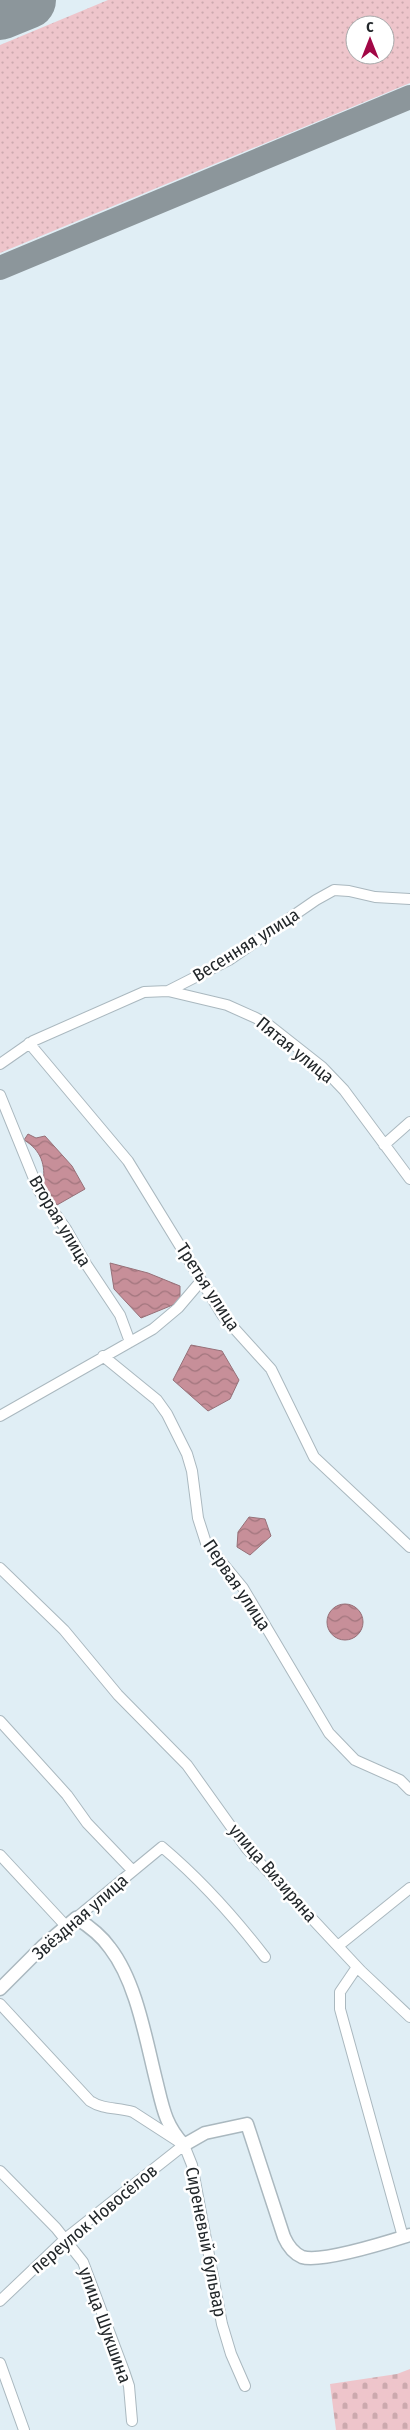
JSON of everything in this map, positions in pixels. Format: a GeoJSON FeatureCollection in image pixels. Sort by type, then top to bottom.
{"type":"FeatureCollection","features":[{"type":"Feature","properties":{"kind":"street","name":"Весенняя улица"},"geometry":{"type":"LineString","coordinates":[[0,1064],[29,1043],[132,996],[150,991],[168,991],[229,960],[316,900],[334,890],[349,891],[375,897],[410,899]]}},
{"type":"Feature","properties":{"kind":"street","name":"Пятая улица"},"geometry":{"type":"LineString","coordinates":[[168,991],[227,1005],[270,1026],[333,1078],[410,1179]]}},
{"type":"Feature","properties":{"kind":"street","name":"Третья улица"},"geometry":{"type":"LineString","coordinates":[[29,1043],[128,1160],[232,1328],[271,1368],[314,1457],[410,1547]]}},
{"type":"Feature","properties":{"kind":"street","name":"Вторая улица"},"geometry":{"type":"LineString","coordinates":[[0,1094],[39,1191],[66,1229],[86,1264],[120,1315],[130,1342]]}},
{"type":"Feature","properties":{"kind":"street"},"geometry":{"type":"LineString","coordinates":[[384,1145],[410,1122]]}},
{"type":"Feature","properties":{"kind":"street"},"geometry":{"type":"LineString","coordinates":[[0,1416],[166,1320],[201,1280]]}},
{"type":"Feature","properties":{"kind":"street","name":"Первая улица"},"geometry":{"type":"LineString","coordinates":[[103,1356],[157,1400],[167,1414],[187,1454],[192,1470],[198,1518],[206,1543],[243,1588],[329,1733],[356,1760],[400,1780],[410,1790]]}},
{"type":"Feature","properties":{"kind":"street","name":"улица Визиряна"},"geometry":{"type":"LineString","coordinates":[[0,1568],[64,1630],[118,1695],[187,1765],[247,1849],[357,1967],[410,2017]]}},
{"type":"Feature","properties":{"kind":"street"},"geometry":{"type":"LineString","coordinates":[[0,1721],[67,1795],[87,1823],[133,1871]]}},
{"type":"Feature","properties":{"kind":"street","name":"Звёздная улица"},"geometry":{"type":"LineString","coordinates":[[0,1989],[43,1946],[162,1847],[236,1921],[265,1957]]}},
{"type":"Feature","properties":{"kind":"street"},"geometry":{"type":"LineString","coordinates":[[0,1855],[66,1926]]}},
{"type":"Feature","properties":{"kind":"street"},"geometry":{"type":"LineString","coordinates":[[338,1946],[410,1888]]}},
{"type":"Feature","properties":{"kind":"street","name":"Сиреневый бульвар"},"geometry":{"type":"LineString","coordinates":[[76,1918],[102,1937],[121,1966],[139,2016],[169,2128],[184,2145],[192,2165],[222,2324],[231,2354],[245,2386]]}},
{"type":"Feature","properties":{"kind":"street"},"geometry":{"type":"LineString","coordinates":[[357,1967],[340,1992],[340,2009],[407,2236]]}},
{"type":"Feature","properties":{"kind":"street"},"geometry":{"type":"LineString","coordinates":[[0,2004],[90,2101],[107,2109],[124,2109],[133,2112],[184,2145]]}},
{"type":"Feature","properties":{"kind":"street","name":"переулок Новосёлов"},"geometry":{"type":"LineString","coordinates":[[0,2301],[65,2239],[184,2145],[205,2133],[247,2124],[288,2247],[295,2253],[313,2258],[407,2236]]}},
{"type":"Feature","properties":{"kind":"street","name":"улица Шукшина"},"geometry":{"type":"LineString","coordinates":[[0,2171],[65,2239],[83,2262],[129,2386],[132,2421]]}},
{"type":"Feature","properties":{"kind":"street"},"geometry":{"type":"LineString","coordinates":[[0,2363],[24,2430]]}},
{"type":"Feature","properties":{"kind":"green space"},"geometry":{"type":"Polygon","coordinates":[[[108,0],[410,0],[410,83],[0,253],[0,45],[108,0]]]}},
{"type":"Feature","properties":{"kind":"green space"},"geometry":{"type":"Polygon","coordinates":[[[410,2369],[410,2430],[336,2430],[330,2384],[397,2374],[410,2369]]]}},
{"type":"Feature","properties":{"kind":"water"},"geometry":{"type":"Polygon","coordinates":[[[28,1134],[36,1138],[45,1136],[72,1166],[85,1189],[57,1205],[43,1184],[43,1164],[38,1153],[35,1148],[24,1140],[28,1134]]]}},
{"type":"Feature","properties":{"kind":"water"},"geometry":{"type":"Polygon","coordinates":[[[110,1263],[148,1273],[180,1286],[180,1302],[141,1318],[114,1289],[110,1263]]]}},
{"type":"Feature","properties":{"kind":"water"},"geometry":{"type":"Polygon","coordinates":[[[191,1345],[222,1351],[239,1380],[230,1399],[208,1411],[173,1380],[191,1345]]]}},
{"type":"Feature","properties":{"kind":"water"},"geometry":{"type":"Polygon","coordinates":[[[249,1517],[265,1519],[271,1536],[250,1555],[237,1547],[238,1532],[249,1517]]]}},
{"type":"Feature","properties":{"kind":"water"},"geometry":{"type":"Polygon","coordinates":[[[345,1604],[352,1605],[358,1609],[362,1615],[362,1629],[358,1635],[352,1639],[345,1640],[338,1639],[332,1635],[328,1629],[327,1622],[328,1615],[332,1609],[338,1605],[345,1604]]]}},
{"type":"Feature","properties":{"kind":"taxiway"},"geometry":{"type":"LineString","coordinates":[[0,268],[410,97]]}},
{"type":"Feature","properties":{"kind":"runway"},"geometry":{"type":"LineString","coordinates":[[0,11],[27,0]]}}]}
